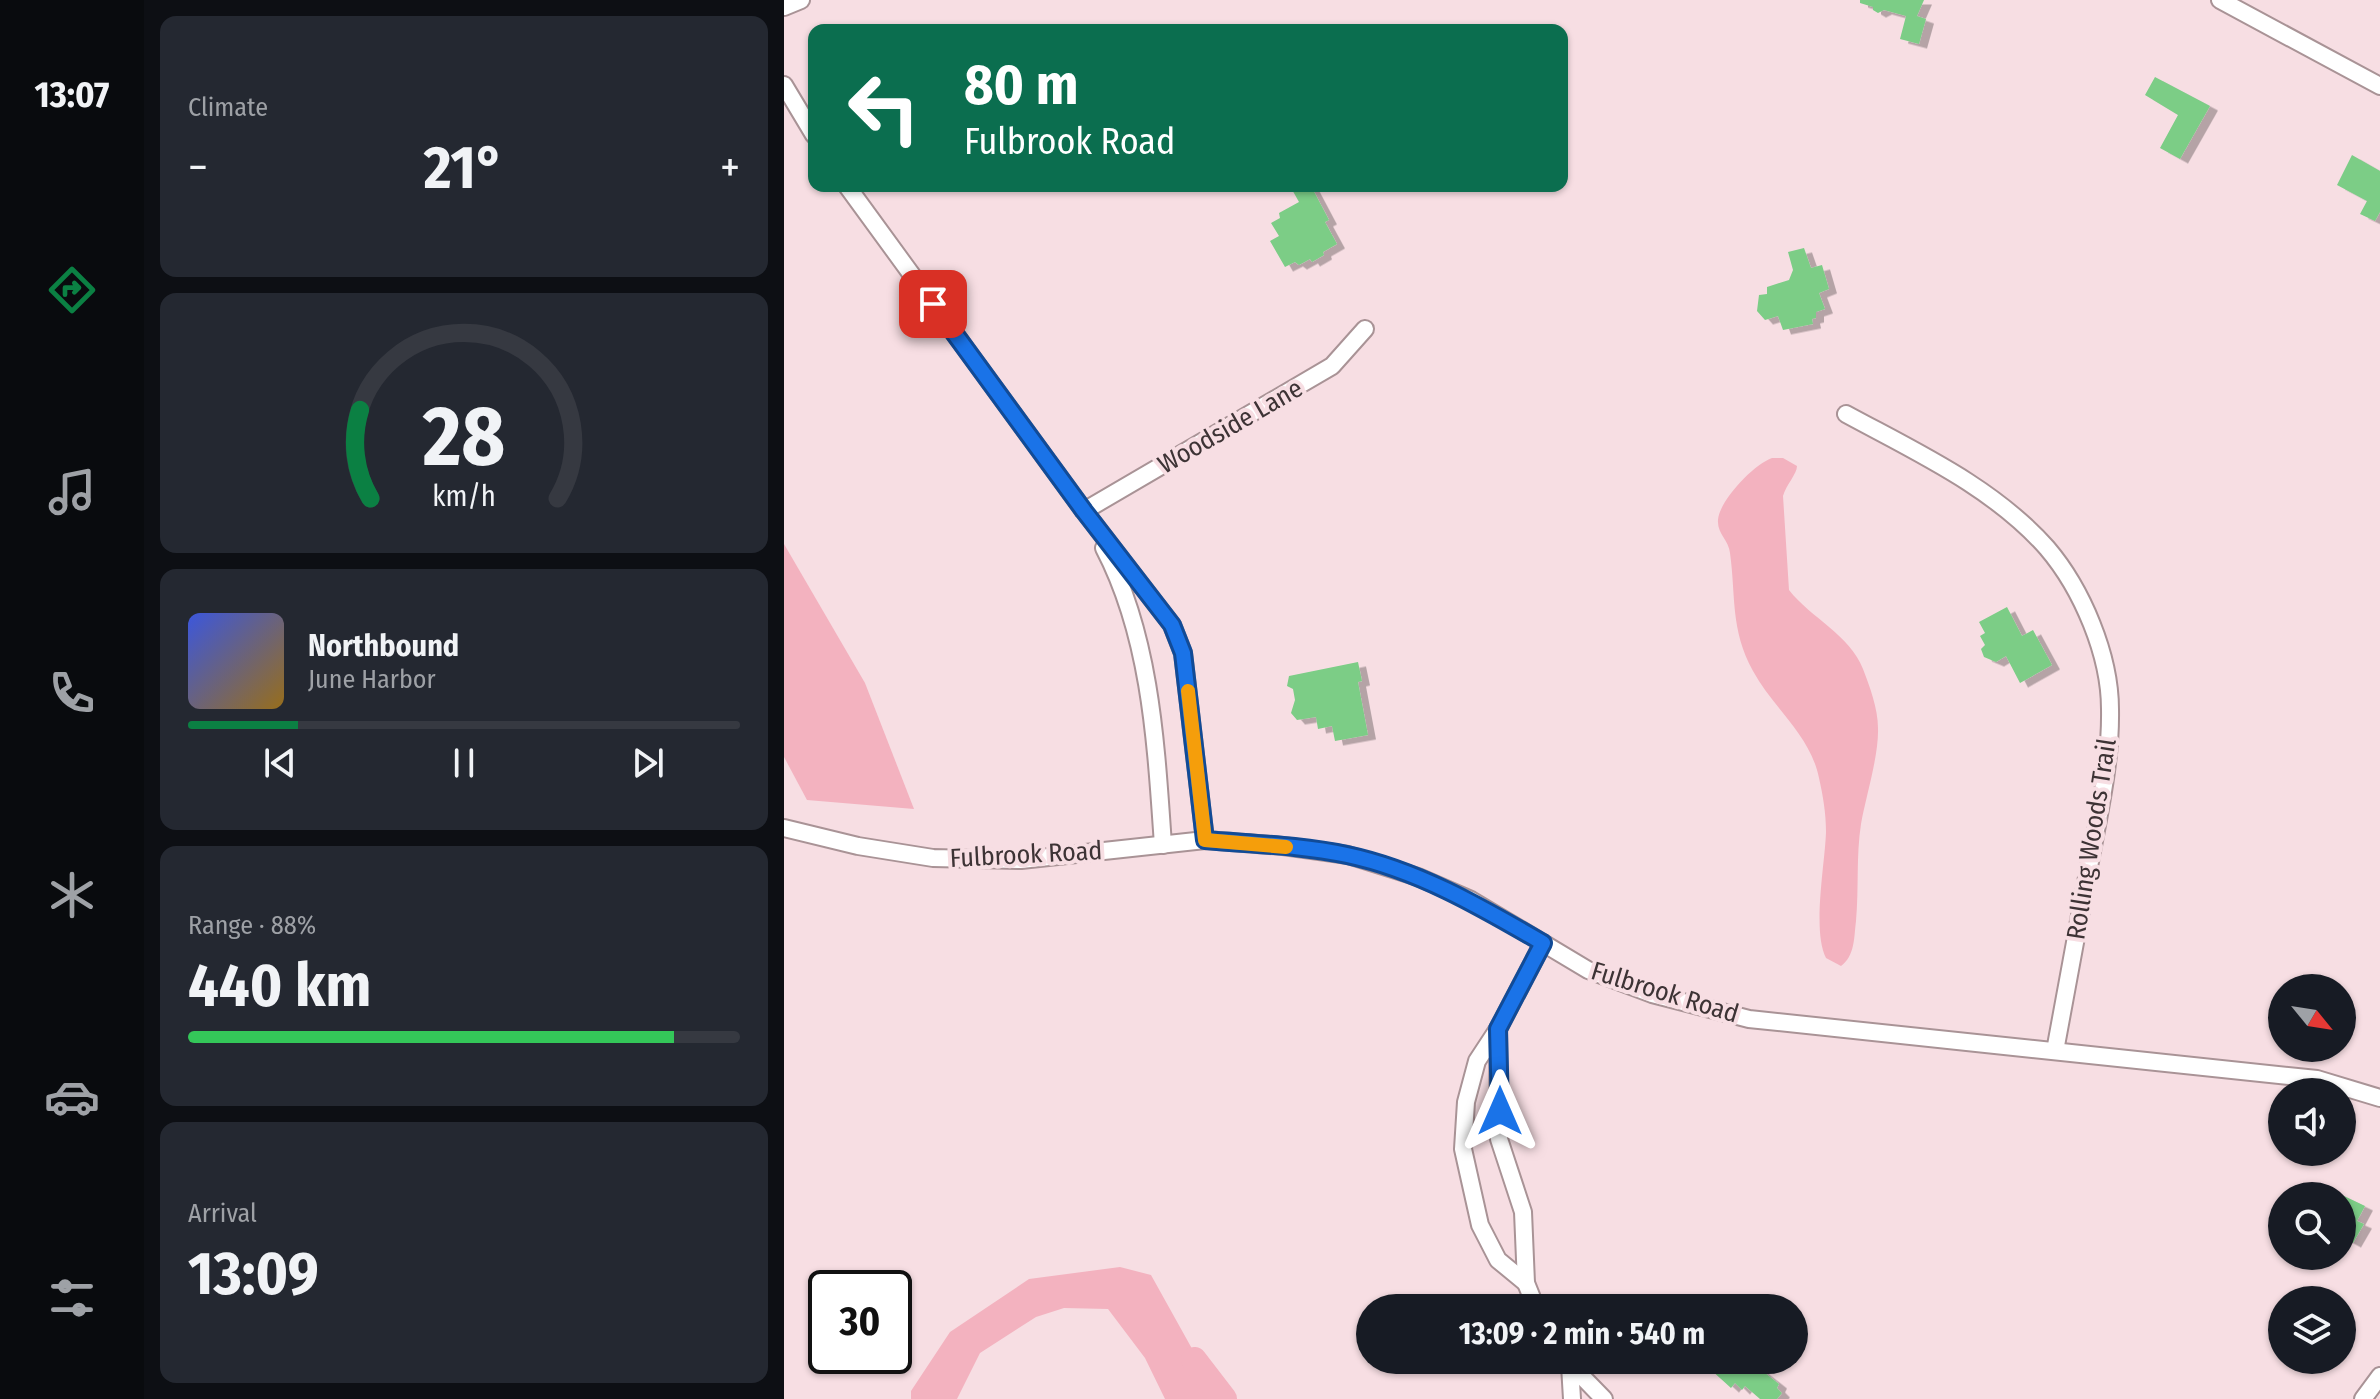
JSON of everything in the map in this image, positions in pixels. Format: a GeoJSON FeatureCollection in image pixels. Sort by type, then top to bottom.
{"type":"FeatureCollection","features":[{"type":"Feature","properties":{"kind":"street"},"geometry":{"type":"LineString","coordinates":[[784,7],[801,0]]}},
{"type":"Feature","properties":{"kind":"street"},"geometry":{"type":"LineString","coordinates":[[2220,0],[2380,86]]}},
{"type":"Feature","properties":{"kind":"street"},"geometry":{"type":"LineString","coordinates":[[784,85],[808,125]]}},
{"type":"Feature","properties":{"kind":"street"},"geometry":{"type":"LineString","coordinates":[[851,192],[1084,511],[1172,625],[1183,653],[1205,840]]}},
{"type":"Feature","properties":{"kind":"street","name":"Woodside Lane"},"geometry":{"type":"LineString","coordinates":[[1084,511],[1332,366],[1365,329]]}},
{"type":"Feature","properties":{"kind":"street","name":"Rolling Woods Trail"},"geometry":{"type":"LineString","coordinates":[[1846,414],[1953,472],[2006,510],[2046,548],[2077,589],[2099,642],[2111,707],[2107,769],[2055,1051]]}},
{"type":"Feature","properties":{"kind":"street"},"geometry":{"type":"LineString","coordinates":[[1084,511],[1115,570],[1137,636],[1157,752],[1163,845]]}},
{"type":"Feature","properties":{"kind":"street","name":"Fulbrook Road"},"geometry":{"type":"LineString","coordinates":[[784,828],[858,846],[933,858],[1021,860],[1205,840],[1348,855],[1418,877],[1471,900],[1588,970],[1652,994],[1749,1019],[2317,1079],[2380,1098]]}},
{"type":"Feature","properties":{"kind":"street"},"geometry":{"type":"LineString","coordinates":[[1526,1283],[1498,1260],[1480,1225],[1463,1149],[1466,1102],[1477,1061],[1498,1029],[1543,943]]}},
{"type":"Feature","properties":{"kind":"street"},"geometry":{"type":"LineString","coordinates":[[1498,1029],[1499,1139],[1523,1212],[1526,1283],[1530,1294]]}},
{"type":"Feature","properties":{"kind":"street"},"geometry":{"type":"LineString","coordinates":[[1569,1374],[1572,1399]]}},
{"type":"Feature","properties":{"kind":"street"},"geometry":{"type":"LineString","coordinates":[[1579,1374],[1604,1399]]}},
{"type":"Feature","properties":{"kind":"street"},"geometry":{"type":"LineString","coordinates":[[2363,1399],[2380,1376]]}},
{"type":"Feature","properties":{"kind":"shaded area"},"geometry":{"type":"Polygon","coordinates":[[[1772,458],[1783,458],[1797,466],[1783,496],[1789,590],[1840,636],[1857,657],[1877,713],[1876,750],[1859,836],[1854,940],[1849,957],[1841,966],[1826,958],[1820,931],[1826,832],[1819,778],[1808,748],[1761,684],[1746,656],[1737,627],[1729,548],[1718,525],[1724,503],[1739,484],[1772,458]]]}},
{"type":"Feature","properties":{"kind":"shaded area"},"geometry":{"type":"Polygon","coordinates":[[[784,544],[865,683],[914,809],[807,800],[784,757],[784,544]]]}},
{"type":"Feature","properties":{"kind":"shaded area"},"geometry":{"type":"Polygon","coordinates":[[[1120,1267],[1151,1275],[1220,1399],[1165,1399],[1145,1358],[1108,1309],[1064,1308],[1036,1317],[980,1353],[957,1399],[911,1399],[911,1391],[950,1332],[1029,1279],[1120,1267]]]}},
{"type":"Feature","properties":{"kind":"building"},"geometry":{"type":"Polygon","coordinates":[[[1860,0],[1924,0],[1917,16],[1926,19],[1919,44],[1900,39],[1906,16],[1884,10],[1878,13],[1873,7],[1860,3],[1860,0]]]}},
{"type":"Feature","properties":{"kind":"building"},"geometry":{"type":"Polygon","coordinates":[[[2155,77],[2210,106],[2180,159],[2160,148],[2178,115],[2145,95],[2155,77]]]}},
{"type":"Feature","properties":{"kind":"building"},"geometry":{"type":"Polygon","coordinates":[[[2352,155],[2380,171],[2380,212],[2375,221],[2360,214],[2367,201],[2337,185],[2352,155]]]}},
{"type":"Feature","properties":{"kind":"building"},"geometry":{"type":"Polygon","coordinates":[[[1293,192],[1314,192],[1337,244],[1312,262],[1310,259],[1285,267],[1270,241],[1279,236],[1271,223],[1280,218],[1279,213],[1299,202],[1293,192]]]}},
{"type":"Feature","properties":{"kind":"building"},"geometry":{"type":"Polygon","coordinates":[[[1804,248],[1811,268],[1822,265],[1829,289],[1819,293],[1825,309],[1816,312],[1813,324],[1783,330],[1778,316],[1765,320],[1757,311],[1759,295],[1767,294],[1767,287],[1789,280],[1793,270],[1788,252],[1804,248]]]}},
{"type":"Feature","properties":{"kind":"building"},"geometry":{"type":"Polygon","coordinates":[[[2007,607],[2022,636],[2033,630],[2052,665],[2020,683],[2006,656],[1996,662],[1984,657],[1981,649],[1985,645],[1980,636],[1985,633],[1979,622],[2007,607]]]}},
{"type":"Feature","properties":{"kind":"building"},"geometry":{"type":"Polygon","coordinates":[[[1358,662],[1362,681],[1358,682],[1368,735],[1335,741],[1332,726],[1318,729],[1316,717],[1297,720],[1291,713],[1295,700],[1293,689],[1287,686],[1289,676],[1358,662]]]}},
{"type":"Feature","properties":{"kind":"building"},"geometry":{"type":"Polygon","coordinates":[[[2356,1202],[2365,1206],[2357,1221],[2364,1224],[2356,1238],[2356,1202]]]}},
{"type":"Feature","properties":{"kind":"building"},"geometry":{"type":"Polygon","coordinates":[[[1716,1374],[1766,1374],[1779,1384],[1777,1388],[1782,1393],[1777,1399],[1760,1399],[1745,1386],[1742,1390],[1735,1383],[1731,1388],[1716,1374]]]}},
{"type":"Feature","properties":{"kind":"waterway"},"geometry":{"type":"LineString","coordinates":[[1194,1360],[1224,1399]]}},
{"type":"Feature","properties":{"kind":"slow traffic"},"geometry":{"type":"LineString","coordinates":[[1188,691],[1205,840],[1286,847]]}},
{"type":"Feature","properties":{"kind":"route"},"geometry":{"type":"LineString","coordinates":[[933,304],[1084,511],[1172,625],[1183,653],[1205,840],[1348,855],[1418,877],[1471,900],[1543,943],[1498,1029],[1500,1111]]}}]}
